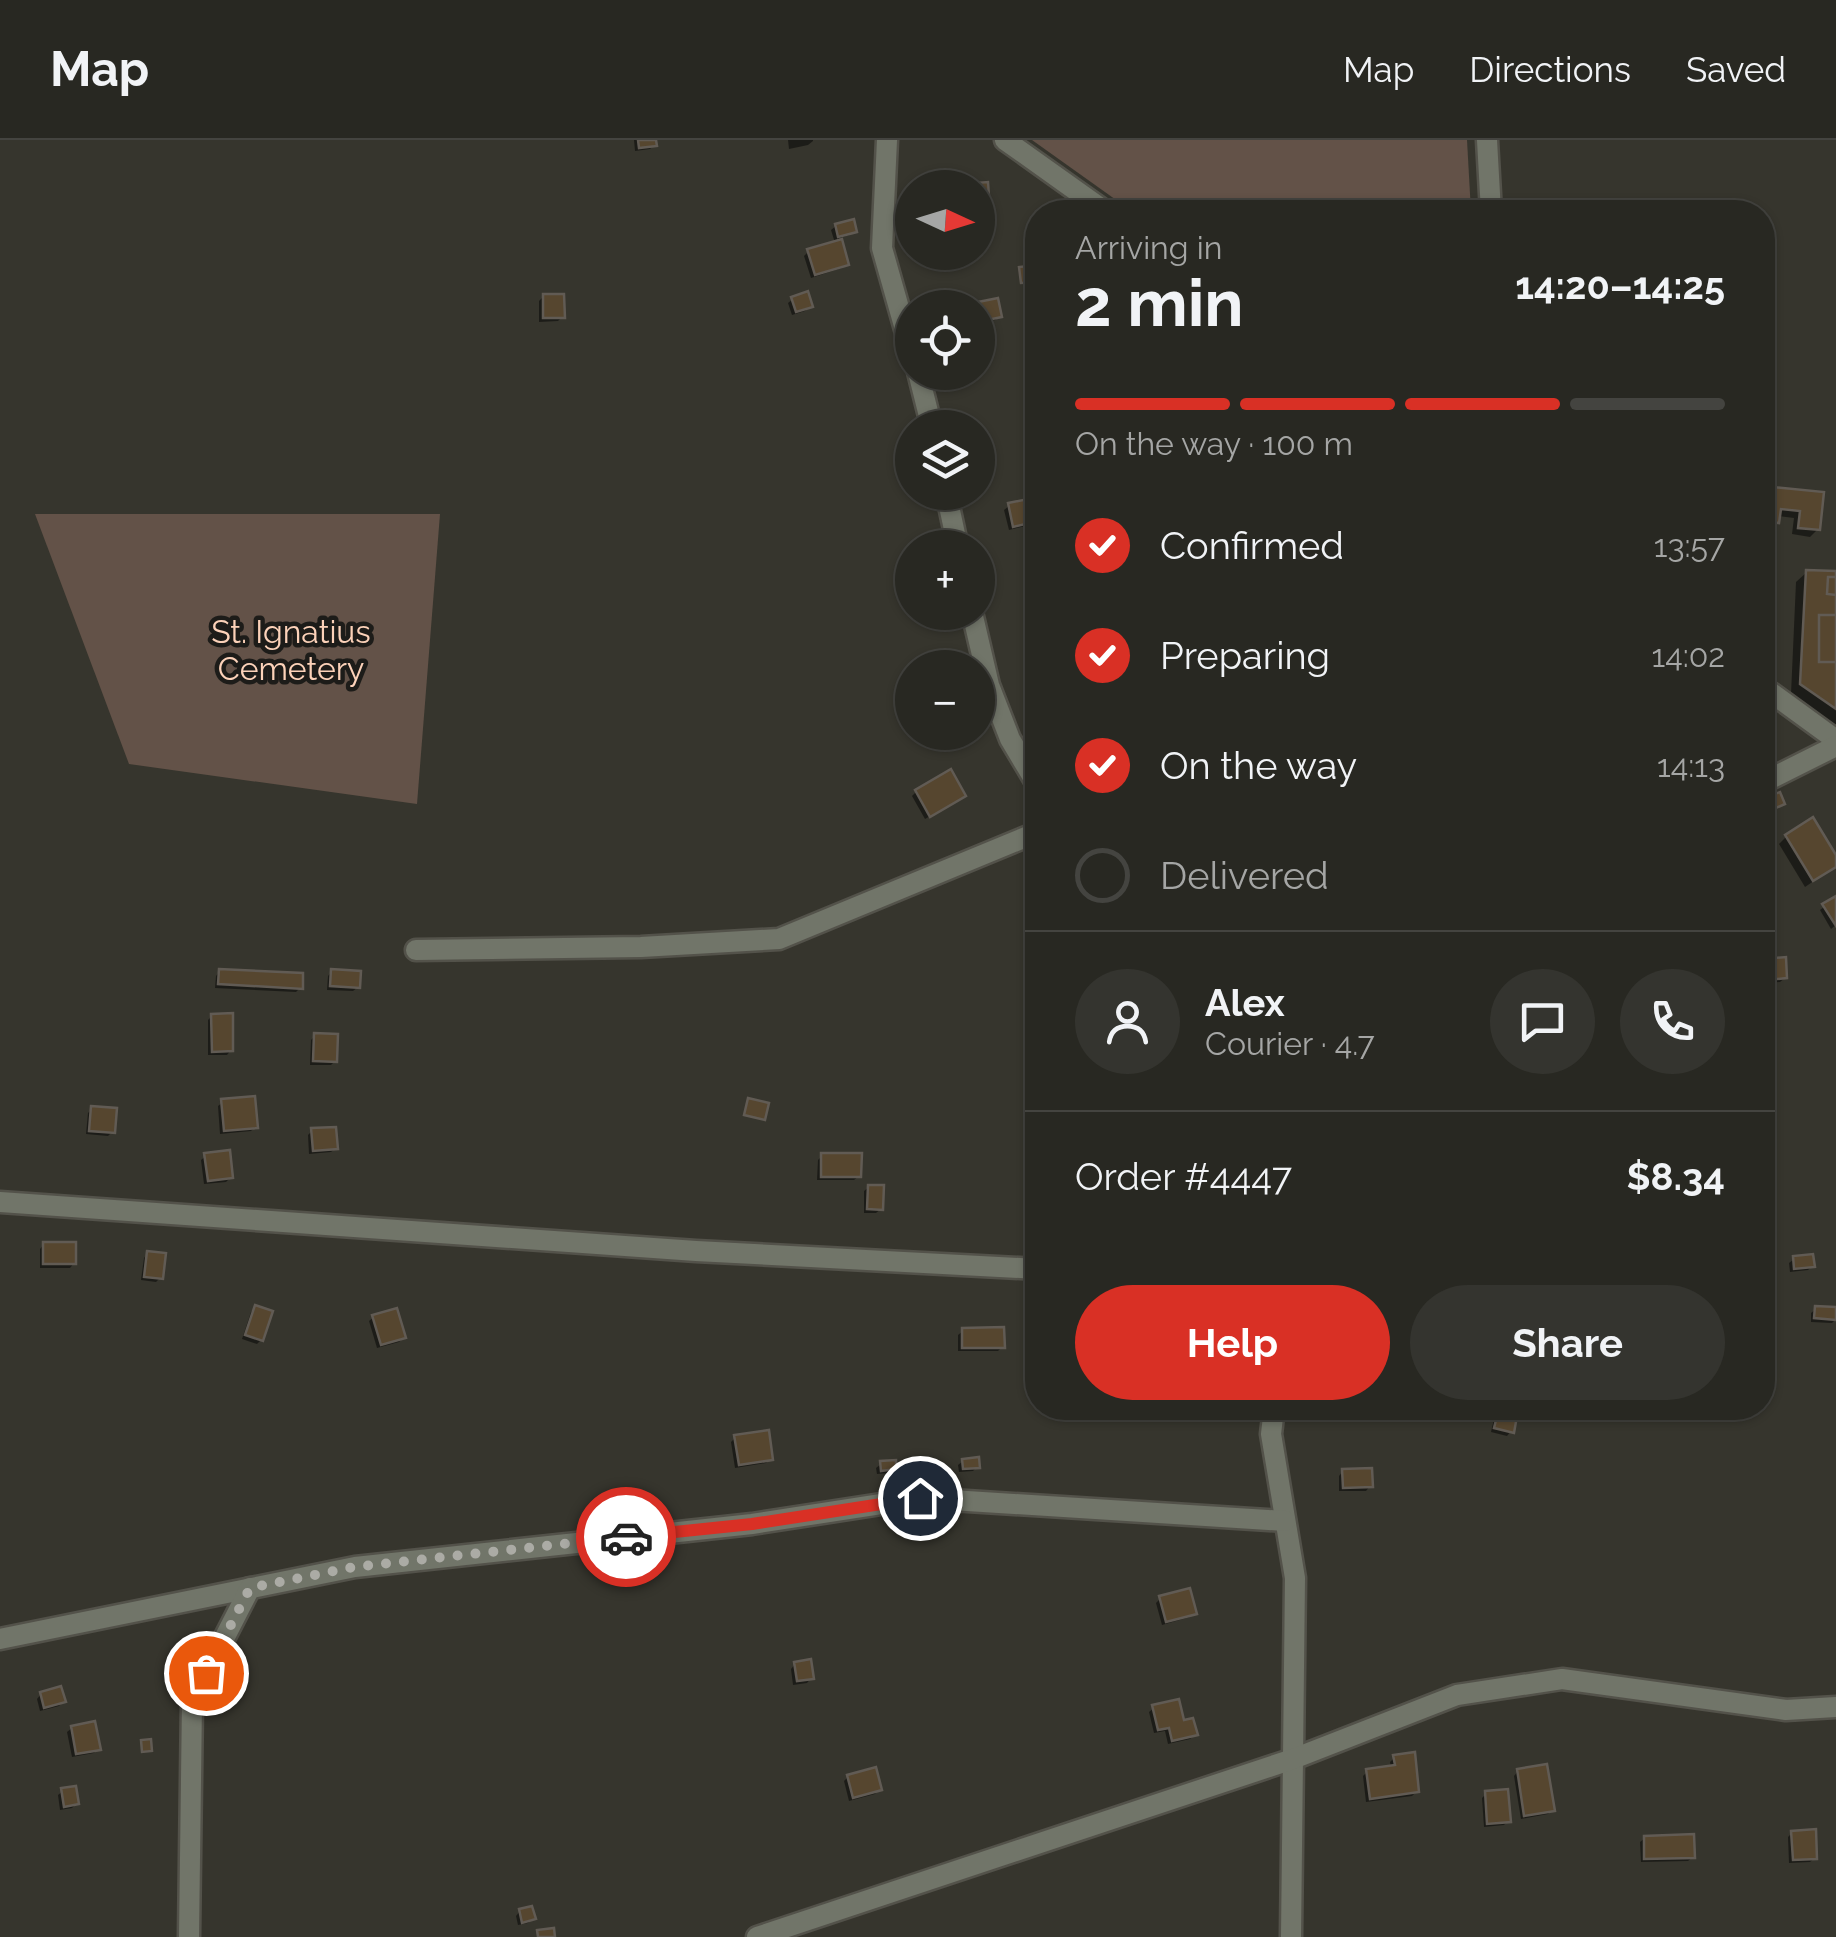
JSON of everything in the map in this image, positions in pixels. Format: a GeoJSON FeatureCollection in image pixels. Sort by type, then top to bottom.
{"type":"FeatureCollection","features":[{"type":"Feature","properties":{"kind":"street"},"geometry":{"type":"LineString","coordinates":[[887,140],[882,248],[895,294]]}},
{"type":"Feature","properties":{"kind":"street"},"geometry":{"type":"LineString","coordinates":[[1005,140],[1089,200]]}},
{"type":"Feature","properties":{"kind":"street"},"geometry":{"type":"LineString","coordinates":[[1486,140],[1490,200]]}},
{"type":"Feature","properties":{"kind":"street"},"geometry":{"type":"LineString","coordinates":[[976,630],[989,685],[1010,739],[1025,764]]}},
{"type":"Feature","properties":{"kind":"street"},"geometry":{"type":"LineString","coordinates":[[1775,696],[1836,743],[1775,775]]}},
{"type":"Feature","properties":{"kind":"street"},"geometry":{"type":"LineString","coordinates":[[416,950],[641,947],[779,939],[1025,837]]}},
{"type":"Feature","properties":{"kind":"street"},"geometry":{"type":"LineString","coordinates":[[0,1202],[1025,1268]]}},
{"type":"Feature","properties":{"kind":"street"},"geometry":{"type":"LineString","coordinates":[[1272,1420],[1270,1434],[1295,1578],[1292,1937]]}},
{"type":"Feature","properties":{"kind":"street"},"geometry":{"type":"LineString","coordinates":[[0,1638],[354,1567],[752,1524],[920,1498],[1286,1521]]}},
{"type":"Feature","properties":{"kind":"street"},"geometry":{"type":"LineString","coordinates":[[189,1937],[192,1701],[250,1588]]}},
{"type":"Feature","properties":{"kind":"street"},"geometry":{"type":"LineString","coordinates":[[757,1937],[1293,1759],[1457,1694],[1562,1679],[1786,1710],[1836,1707]]}},
{"type":"Feature","properties":{"kind":"green space"},"geometry":{"type":"Polygon","coordinates":[[[1032,140],[1467,140],[1470,200],[1116,200],[1032,140]]]}},
{"type":"Feature","properties":{"kind":"green space","name":"St. Ignatius Cemetery"},"geometry":{"type":"Polygon","coordinates":[[[35,514],[440,514],[417,804],[129,764],[35,514]]]}},
{"type":"Feature","properties":{"kind":"building"},"geometry":{"type":"Polygon","coordinates":[[[638,140],[656,140],[657,146],[639,148],[638,140]]]}},
{"type":"Feature","properties":{"kind":"building"},"geometry":{"type":"Polygon","coordinates":[[[854,219],[857,232],[838,237],[835,224],[854,219]]]}},
{"type":"Feature","properties":{"kind":"building"},"geometry":{"type":"Polygon","coordinates":[[[842,239],[849,265],[815,275],[807,249],[842,239]]]}},
{"type":"Feature","properties":{"kind":"building"},"geometry":{"type":"Polygon","coordinates":[[[1025,266],[1025,283],[1021,283],[1019,267],[1025,266]]]}},
{"type":"Feature","properties":{"kind":"building"},"geometry":{"type":"Polygon","coordinates":[[[808,291],[813,307],[796,312],[791,297],[808,291]]]}},
{"type":"Feature","properties":{"kind":"building"},"geometry":{"type":"Polygon","coordinates":[[[543,294],[564,294],[565,318],[543,318],[543,294]]]}},
{"type":"Feature","properties":{"kind":"building"},"geometry":{"type":"Polygon","coordinates":[[[998,298],[1002,317],[995,318],[998,298]]]}},
{"type":"Feature","properties":{"kind":"building"},"geometry":{"type":"Polygon","coordinates":[[[1775,487],[1824,492],[1820,530],[1798,528],[1800,511],[1781,509],[1779,523],[1775,523],[1775,487]]]}},
{"type":"Feature","properties":{"kind":"building"},"geometry":{"type":"Polygon","coordinates":[[[1025,500],[1025,524],[1013,527],[1008,503],[1025,500]]]}},
{"type":"Feature","properties":{"kind":"building"},"geometry":{"type":"Polygon","coordinates":[[[1806,570],[1836,571],[1836,709],[1800,684],[1806,570]]]}},
{"type":"Feature","properties":{"kind":"building"},"geometry":{"type":"Polygon","coordinates":[[[1828,577],[1836,577],[1836,595],[1827,594],[1828,577]]]}},
{"type":"Feature","properties":{"kind":"building"},"geometry":{"type":"Polygon","coordinates":[[[1819,615],[1836,615],[1836,662],[1819,662],[1819,615]]]}},
{"type":"Feature","properties":{"kind":"building"},"geometry":{"type":"Polygon","coordinates":[[[951,769],[966,796],[930,817],[915,790],[951,769]]]}},
{"type":"Feature","properties":{"kind":"building"},"geometry":{"type":"Polygon","coordinates":[[[1780,792],[1785,804],[1775,808],[1775,794],[1780,792]]]}},
{"type":"Feature","properties":{"kind":"building"},"geometry":{"type":"Polygon","coordinates":[[[1813,817],[1836,855],[1836,867],[1813,881],[1785,835],[1813,817]]]}},
{"type":"Feature","properties":{"kind":"building"},"geometry":{"type":"Polygon","coordinates":[[[1836,896],[1836,926],[1822,904],[1836,896]]]}},
{"type":"Feature","properties":{"kind":"building"},"geometry":{"type":"Polygon","coordinates":[[[1786,957],[1787,978],[1775,979],[1775,958],[1786,957]]]}},
{"type":"Feature","properties":{"kind":"building"},"geometry":{"type":"Polygon","coordinates":[[[219,969],[303,973],[303,989],[218,984],[219,969]]]}},
{"type":"Feature","properties":{"kind":"building"},"geometry":{"type":"Polygon","coordinates":[[[331,969],[361,971],[360,988],[330,986],[331,969]]]}},
{"type":"Feature","properties":{"kind":"building"},"geometry":{"type":"Polygon","coordinates":[[[233,1013],[233,1051],[212,1052],[211,1014],[233,1013]]]}},
{"type":"Feature","properties":{"kind":"building"},"geometry":{"type":"Polygon","coordinates":[[[314,1033],[338,1034],[337,1062],[313,1061],[314,1033]]]}},
{"type":"Feature","properties":{"kind":"building"},"geometry":{"type":"Polygon","coordinates":[[[255,1096],[258,1128],[224,1131],[221,1099],[255,1096]]]}},
{"type":"Feature","properties":{"kind":"building"},"geometry":{"type":"Polygon","coordinates":[[[748,1098],[769,1103],[765,1120],[744,1115],[748,1098]]]}},
{"type":"Feature","properties":{"kind":"building"},"geometry":{"type":"Polygon","coordinates":[[[91,1106],[117,1108],[115,1133],[89,1131],[91,1106]]]}},
{"type":"Feature","properties":{"kind":"building"},"geometry":{"type":"Polygon","coordinates":[[[336,1127],[338,1149],[313,1151],[311,1128],[336,1127]]]}},
{"type":"Feature","properties":{"kind":"building"},"geometry":{"type":"Polygon","coordinates":[[[230,1150],[233,1178],[208,1181],[204,1153],[230,1150]]]}},
{"type":"Feature","properties":{"kind":"building"},"geometry":{"type":"Polygon","coordinates":[[[821,1153],[862,1153],[861,1177],[821,1177],[821,1153]]]}},
{"type":"Feature","properties":{"kind":"building"},"geometry":{"type":"Polygon","coordinates":[[[868,1185],[884,1185],[883,1210],[867,1209],[868,1185]]]}},
{"type":"Feature","properties":{"kind":"building"},"geometry":{"type":"Polygon","coordinates":[[[43,1242],[76,1242],[76,1264],[43,1264],[43,1242]]]}},
{"type":"Feature","properties":{"kind":"building"},"geometry":{"type":"Polygon","coordinates":[[[147,1251],[166,1253],[163,1279],[144,1277],[147,1251]]]}},
{"type":"Feature","properties":{"kind":"building"},"geometry":{"type":"Polygon","coordinates":[[[1813,1254],[1815,1267],[1794,1269],[1793,1256],[1813,1254]]]}},
{"type":"Feature","properties":{"kind":"building"},"geometry":{"type":"Polygon","coordinates":[[[255,1305],[273,1311],[263,1341],[245,1335],[255,1305]]]}},
{"type":"Feature","properties":{"kind":"building"},"geometry":{"type":"Polygon","coordinates":[[[1815,1306],[1836,1307],[1836,1320],[1814,1318],[1815,1306]]]}},
{"type":"Feature","properties":{"kind":"building"},"geometry":{"type":"Polygon","coordinates":[[[397,1308],[406,1338],[381,1345],[372,1315],[397,1308]]]}},
{"type":"Feature","properties":{"kind":"building"},"geometry":{"type":"Polygon","coordinates":[[[1004,1327],[1005,1348],[962,1348],[962,1328],[1004,1327]]]}},
{"type":"Feature","properties":{"kind":"building"},"geometry":{"type":"Polygon","coordinates":[[[1496,1420],[1516,1420],[1514,1433],[1494,1428],[1496,1420]]]}},
{"type":"Feature","properties":{"kind":"building"},"geometry":{"type":"Polygon","coordinates":[[[769,1430],[773,1460],[739,1465],[734,1435],[769,1430]]]}},
{"type":"Feature","properties":{"kind":"building"},"geometry":{"type":"Polygon","coordinates":[[[979,1457],[980,1468],[963,1469],[962,1459],[979,1457]]]}},
{"type":"Feature","properties":{"kind":"building"},"geometry":{"type":"Polygon","coordinates":[[[896,1460],[896,1469],[881,1471],[880,1461],[896,1460]]]}},
{"type":"Feature","properties":{"kind":"building"},"geometry":{"type":"Polygon","coordinates":[[[1372,1468],[1373,1487],[1343,1488],[1342,1469],[1372,1468]]]}},
{"type":"Feature","properties":{"kind":"building"},"geometry":{"type":"Polygon","coordinates":[[[1190,1588],[1197,1614],[1166,1622],[1159,1596],[1190,1588]]]}},
{"type":"Feature","properties":{"kind":"building"},"geometry":{"type":"Polygon","coordinates":[[[811,1659],[814,1679],[797,1681],[794,1662],[811,1659]]]}},
{"type":"Feature","properties":{"kind":"building"},"geometry":{"type":"Polygon","coordinates":[[[61,1686],[66,1702],[44,1708],[40,1692],[61,1686]]]}},
{"type":"Feature","properties":{"kind":"building"},"geometry":{"type":"Polygon","coordinates":[[[1179,1699],[1184,1720],[1193,1718],[1198,1735],[1172,1741],[1169,1728],[1158,1730],[1152,1705],[1179,1699]]]}},
{"type":"Feature","properties":{"kind":"building"},"geometry":{"type":"Polygon","coordinates":[[[95,1721],[101,1750],[76,1754],[71,1726],[95,1721]]]}},
{"type":"Feature","properties":{"kind":"building"},"geometry":{"type":"Polygon","coordinates":[[[151,1739],[152,1751],[142,1752],[141,1740],[151,1739]]]}},
{"type":"Feature","properties":{"kind":"building"},"geometry":{"type":"Polygon","coordinates":[[[1415,1752],[1419,1792],[1370,1799],[1366,1769],[1395,1765],[1393,1755],[1415,1752]]]}},
{"type":"Feature","properties":{"kind":"building"},"geometry":{"type":"Polygon","coordinates":[[[1547,1764],[1555,1811],[1524,1816],[1517,1769],[1547,1764]]]}},
{"type":"Feature","properties":{"kind":"building"},"geometry":{"type":"Polygon","coordinates":[[[876,1767],[882,1790],[853,1798],[847,1775],[876,1767]]]}},
{"type":"Feature","properties":{"kind":"building"},"geometry":{"type":"Polygon","coordinates":[[[76,1786],[79,1804],[64,1807],[61,1788],[76,1786]]]}},
{"type":"Feature","properties":{"kind":"building"},"geometry":{"type":"Polygon","coordinates":[[[1508,1789],[1511,1822],[1487,1824],[1485,1791],[1508,1789]]]}},
{"type":"Feature","properties":{"kind":"building"},"geometry":{"type":"Polygon","coordinates":[[[1816,1829],[1817,1859],[1793,1860],[1791,1831],[1816,1829]]]}},
{"type":"Feature","properties":{"kind":"building"},"geometry":{"type":"Polygon","coordinates":[[[1694,1834],[1695,1858],[1644,1859],[1644,1836],[1694,1834]]]}},
{"type":"Feature","properties":{"kind":"building"},"geometry":{"type":"Polygon","coordinates":[[[532,1906],[536,1919],[522,1923],[519,1909],[532,1906]]]}},
{"type":"Feature","properties":{"kind":"building"},"geometry":{"type":"Polygon","coordinates":[[[554,1928],[555,1937],[538,1937],[537,1930],[554,1928]]]}},
{"type":"Feature","properties":{"kind":"way so far"},"geometry":{"type":"LineString","coordinates":[[206,1673],[250,1588],[354,1567],[626,1537]]}},
{"type":"Feature","properties":{"kind":"route"},"geometry":{"type":"LineString","coordinates":[[626,1537],[752,1524],[920,1498]]}}]}
